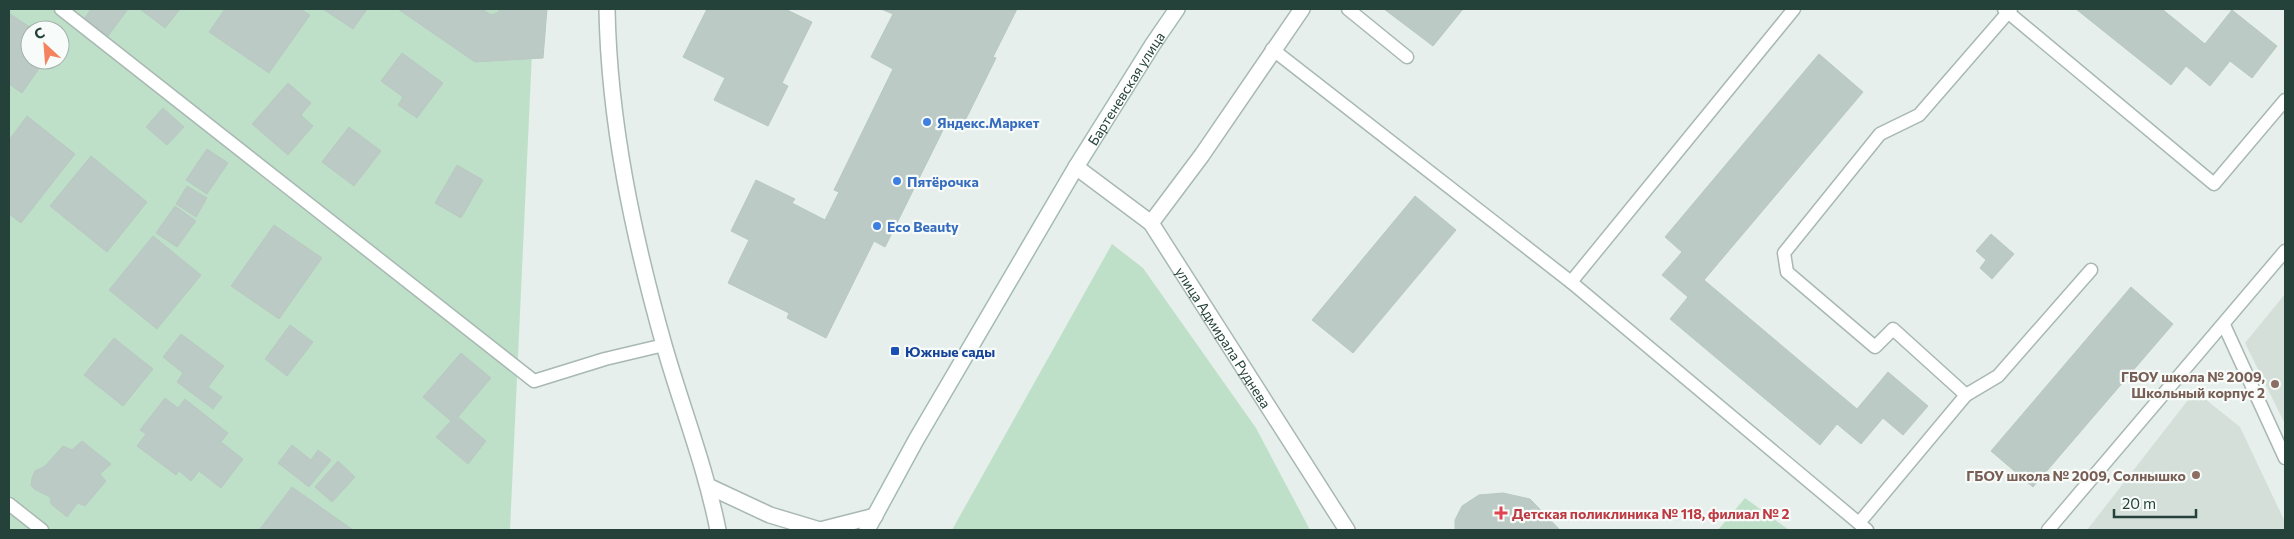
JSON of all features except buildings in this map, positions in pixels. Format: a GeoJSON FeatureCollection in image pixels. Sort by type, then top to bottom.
{"type":"FeatureCollection","features":[{"type":"Feature","properties":{"kind":"street"},"geometry":{"type":"LineString","coordinates":[[607,9],[608,48],[614,104],[638,242],[664,345],[710,487],[718,530]]}},
{"type":"Feature","properties":{"kind":"street","name":"Бартеневская улица"},"geometry":{"type":"LineString","coordinates":[[867,530],[916,440],[1076,167],[1177,9]]}},
{"type":"Feature","properties":{"kind":"street"},"geometry":{"type":"LineString","coordinates":[[1151,223],[1202,155],[1272,49],[1302,9]]}},
{"type":"Feature","properties":{"kind":"street","name":"улица Адмирала Руднева"},"geometry":{"type":"LineString","coordinates":[[1076,167],[1151,223],[1347,530]]}},
{"type":"Feature","properties":{"kind":"street"},"geometry":{"type":"LineString","coordinates":[[710,487],[770,516],[820,530],[875,516]]}},
{"type":"Feature","properties":{"kind":"lane"},"geometry":{"type":"LineString","coordinates":[[61,9],[534,381],[605,359],[664,345]]}},
{"type":"Feature","properties":{"kind":"lane"},"geometry":{"type":"LineString","coordinates":[[1348,9],[1408,57]]}},
{"type":"Feature","properties":{"kind":"lane"},"geometry":{"type":"LineString","coordinates":[[1571,282],[1794,9]]}},
{"type":"Feature","properties":{"kind":"lane"},"geometry":{"type":"LineString","coordinates":[[1966,395],[1894,329],[1875,347],[1787,272],[1784,253],[1880,134],[1919,115],[2008,10],[2214,184],[2285,100]]}},
{"type":"Feature","properties":{"kind":"lane"},"geometry":{"type":"LineString","coordinates":[[1272,49],[1571,282],[1863,527],[1966,395],[1998,376],[2091,270]]}},
{"type":"Feature","properties":{"kind":"lane"},"geometry":{"type":"LineString","coordinates":[[2048,530],[2285,251]]}},
{"type":"Feature","properties":{"kind":"lane"},"geometry":{"type":"LineString","coordinates":[[2224,325],[2285,458]]}},
{"type":"Feature","properties":{"kind":"lane"},"geometry":{"type":"LineString","coordinates":[[9,504],[42,530]]}},
{"type":"Feature","properties":{"kind":"shaded area","name":"ГБОУ школа № 2009, Школьный корпус 2"},"geometry":{"type":"Polygon","coordinates":[[[2285,294],[2285,424],[2245,343],[2285,294]]]}},
{"type":"Feature","properties":{"kind":"shaded area","name":"ГБОУ школа № 2009, Солнышко"},"geometry":{"type":"Polygon","coordinates":[[[2195,391],[2240,427],[2285,522],[2285,530],[2087,530],[2195,391]]]}},
{"type":"Feature","properties":{"kind":"green space"},"geometry":{"type":"Polygon","coordinates":[[[9,9],[534,9],[510,530],[9,530],[9,9]]]}},
{"type":"Feature","properties":{"kind":"green space"},"geometry":{"type":"Polygon","coordinates":[[[1112,244],[1143,268],[1256,428],[1310,530],[952,530],[1112,244]]]}},
{"type":"Feature","properties":{"kind":"green space"},"geometry":{"type":"Polygon","coordinates":[[[1745,498],[1789,530],[1718,530],[1745,498]]]}},
{"type":"Feature","properties":{"kind":"place","name":"Яндекс.Маркет"},"geometry":{"type":"Point","coordinates":[927,122]}},
{"type":"Feature","properties":{"kind":"place","name":"Пятёрочка"},"geometry":{"type":"Point","coordinates":[897,181]}},
{"type":"Feature","properties":{"kind":"place","name":"Eco Beauty"},"geometry":{"type":"Point","coordinates":[877,226]}},
{"type":"Feature","properties":{"kind":"place","name":"Южные сады"},"geometry":{"type":"Point","coordinates":[895,351]}},
{"type":"Feature","properties":{"kind":"place","name":"ГБОУ школа № 2009, Школьный корпус 2"},"geometry":{"type":"Point","coordinates":[2275,384]}},
{"type":"Feature","properties":{"kind":"place","name":"ГБОУ школа № 2009, Солнышко"},"geometry":{"type":"Point","coordinates":[2196,475]}},
{"type":"Feature","properties":{"kind":"place","name":"Детская поликлиника № 118, филиал № 2"},"geometry":{"type":"Point","coordinates":[1501,513]}}]}
